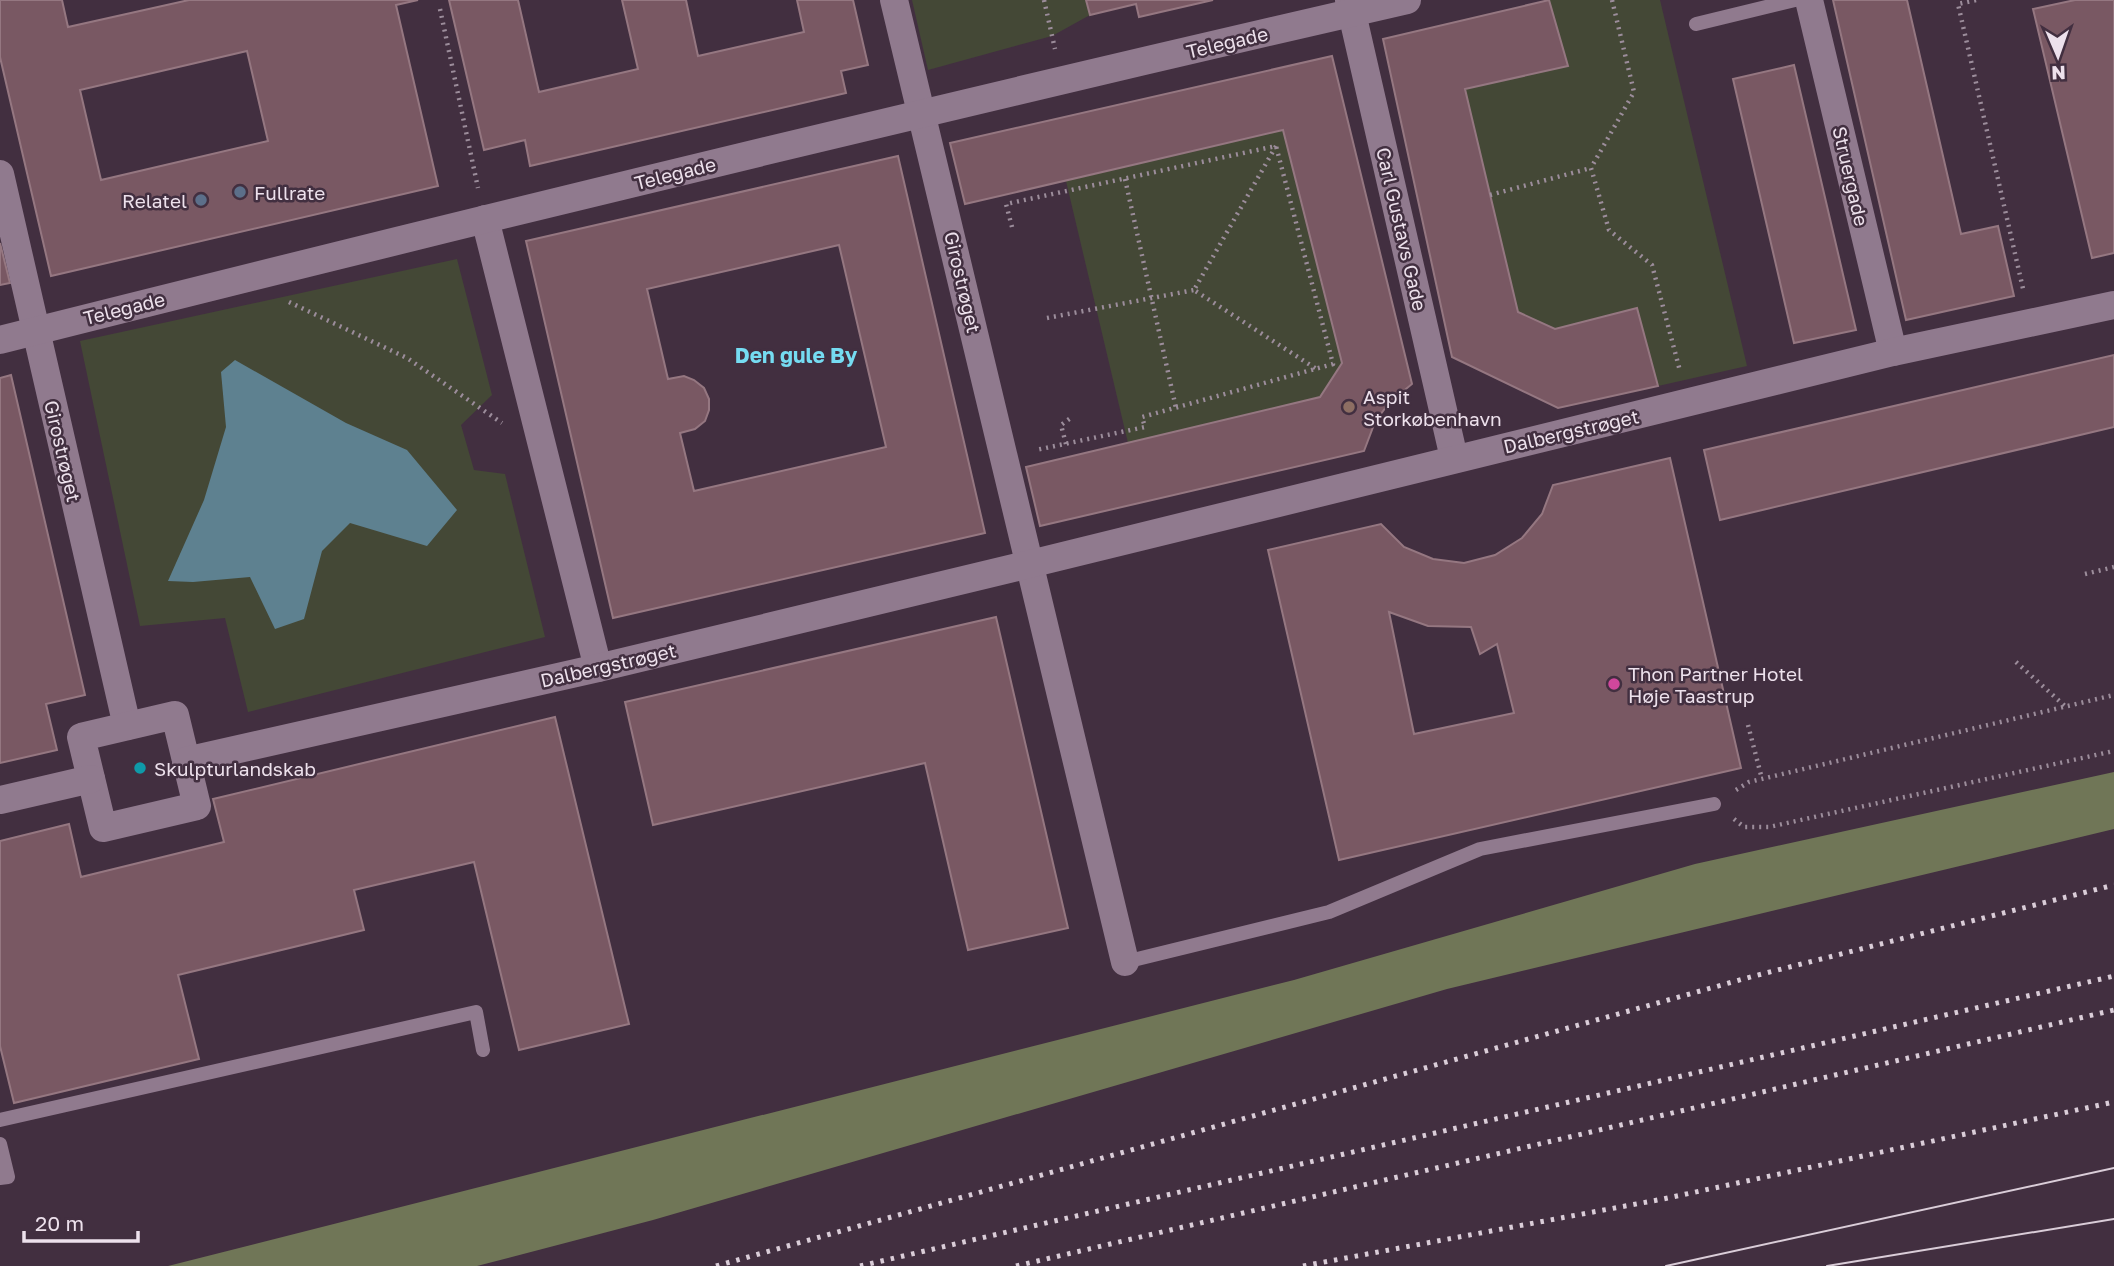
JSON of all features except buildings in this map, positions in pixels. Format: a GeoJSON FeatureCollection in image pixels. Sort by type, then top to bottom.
{"type":"FeatureCollection","features":[{"type":"Feature","properties":{"kind":"street","name":"Girostrøget"},"geometry":{"type":"LineString","coordinates":[[894,0],[1030,565]]}},
{"type":"Feature","properties":{"kind":"street","name":"Telegade"},"geometry":{"type":"LineString","coordinates":[[0,340],[485,219],[1062,80],[1350,6],[1407,0]]}},
{"type":"Feature","properties":{"kind":"street","name":"Struergade"},"geometry":{"type":"LineString","coordinates":[[1809,0],[1893,352]]}},
{"type":"Feature","properties":{"kind":"street","name":"Carl Gustavs Gade"},"geometry":{"type":"LineString","coordinates":[[1350,6],[1454,458]]}},
{"type":"Feature","properties":{"kind":"street","name":"Girostrøget"},"geometry":{"type":"LineString","coordinates":[[0,174],[127,726]]}},
{"type":"Feature","properties":{"kind":"street"},"geometry":{"type":"LineString","coordinates":[[485,219],[598,668]]}},
{"type":"Feature","properties":{"kind":"street","name":"Dalbergstrøget"},"geometry":{"type":"LineString","coordinates":[[186,761],[598,668],[1030,565],[1454,458],[1893,352],[2114,305]]}},
{"type":"Feature","properties":{"kind":"street"},"geometry":{"type":"LineString","coordinates":[[1030,565],[1125,962]]}},
{"type":"Feature","properties":{"kind":"street"},"geometry":{"type":"LineString","coordinates":[[175,715],[186,761],[197,806],[103,828],[81,737],[175,715]]}},
{"type":"Feature","properties":{"kind":"street"},"geometry":{"type":"LineString","coordinates":[[0,800],[91,779]]}},
{"type":"Feature","properties":{"kind":"lane"},"geometry":{"type":"LineString","coordinates":[[1696,24],[1795,0]]}},
{"type":"Feature","properties":{"kind":"lane"},"geometry":{"type":"LineString","coordinates":[[1125,962],[1329,912],[1480,849],[1714,804]]}},
{"type":"Feature","properties":{"kind":"lane"},"geometry":{"type":"LineString","coordinates":[[0,1120],[476,1012],[483,1050]]}},
{"type":"Feature","properties":{"kind":"lane"},"geometry":{"type":"LineString","coordinates":[[0,1144],[8,1177],[0,1178]]}},
{"type":"Feature","properties":{"kind":"path"},"geometry":{"type":"LineString","coordinates":[[1044,0],[1062,80]]}},
{"type":"Feature","properties":{"kind":"path"},"geometry":{"type":"LineString","coordinates":[[1490,195],[1591,167],[1634,92],[1612,0]]}},
{"type":"Feature","properties":{"kind":"path"},"geometry":{"type":"LineString","coordinates":[[1976,0],[1958,4],[2031,321]]}},
{"type":"Feature","properties":{"kind":"path"},"geometry":{"type":"LineString","coordinates":[[440,9],[485,219]]}},
{"type":"Feature","properties":{"kind":"path"},"geometry":{"type":"LineString","coordinates":[[1004,458],[1145,427],[1142,417],[1333,364],[1276,146]]}},
{"type":"Feature","properties":{"kind":"path"},"geometry":{"type":"LineString","coordinates":[[1013,227],[1006,204],[1276,146]]}},
{"type":"Feature","properties":{"kind":"path"},"geometry":{"type":"LineString","coordinates":[[1194,290],[1276,146]]}},
{"type":"Feature","properties":{"kind":"path"},"geometry":{"type":"LineString","coordinates":[[1591,167],[1609,230],[1652,265],[1689,402]]}},
{"type":"Feature","properties":{"kind":"path"},"geometry":{"type":"LineString","coordinates":[[1125,179],[1175,408]]}},
{"type":"Feature","properties":{"kind":"path"},"geometry":{"type":"LineString","coordinates":[[1047,317],[1194,290],[1318,370]]}},
{"type":"Feature","properties":{"kind":"path"},"geometry":{"type":"LineString","coordinates":[[288,301],[407,358],[544,452]]}},
{"type":"Feature","properties":{"kind":"path"},"geometry":{"type":"LineString","coordinates":[[1066,443],[1061,425],[1072,417]]}},
{"type":"Feature","properties":{"kind":"path"},"geometry":{"type":"LineString","coordinates":[[2085,574],[2114,567]]}},
{"type":"Feature","properties":{"kind":"path"},"geometry":{"type":"LineString","coordinates":[[2016,662],[2066,707]]}},
{"type":"Feature","properties":{"kind":"path"},"geometry":{"type":"LineString","coordinates":[[2114,695],[1749,782],[1714,804],[1744,827],[1769,827],[2114,751]]}},
{"type":"Feature","properties":{"kind":"path"},"geometry":{"type":"LineString","coordinates":[[1748,725],[1762,779]]}},
{"type":"Feature","properties":{"kind":"green space"},"geometry":{"type":"Polygon","coordinates":[[[912,0],[1086,0],[1090,15],[1052,36],[928,70],[912,0]]]}},
{"type":"Feature","properties":{"kind":"green space"},"geometry":{"type":"Polygon","coordinates":[[[1549,0],[1660,0],[1747,366],[1658,386],[1637,308],[1555,329],[1518,312],[1465,89],[1567,66],[1549,0]]]}},
{"type":"Feature","properties":{"kind":"green space"},"geometry":{"type":"Polygon","coordinates":[[[1283,130],[1342,363],[1320,397],[1128,443],[1066,181],[1283,130]]]}},
{"type":"Feature","properties":{"kind":"green space"},"geometry":{"type":"Polygon","coordinates":[[[457,259],[492,395],[461,425],[474,470],[505,474],[545,637],[248,712],[225,618],[140,626],[80,341],[457,259]]]}},
{"type":"Feature","properties":{"kind":"green space"},"geometry":{"type":"Polygon","coordinates":[[[2114,772],[2114,829],[1447,989],[653,1220],[477,1266],[168,1266],[1294,980],[1695,864],[2114,772]]]}},
{"type":"Feature","properties":{"kind":"water"},"geometry":{"type":"Polygon","coordinates":[[[235,360],[346,423],[407,450],[457,510],[427,546],[350,523],[322,551],[304,619],[275,629],[250,577],[193,582],[168,581],[204,500],[226,427],[221,372],[235,360]]]}},
{"type":"Feature","properties":{"kind":"tram line"},"geometry":{"type":"LineString","coordinates":[[1666,1266],[2114,1168]]}},
{"type":"Feature","properties":{"kind":"tram line"},"geometry":{"type":"LineString","coordinates":[[1827,1266],[2114,1219]]}},
{"type":"Feature","properties":{"kind":"railway"},"geometry":{"type":"LineString","coordinates":[[716,1266],[1754,976],[2114,885]]}},
{"type":"Feature","properties":{"kind":"railway"},"geometry":{"type":"LineString","coordinates":[[860,1266],[2114,976]]}},
{"type":"Feature","properties":{"kind":"railway"},"geometry":{"type":"LineString","coordinates":[[1016,1266],[2114,1010]]}},
{"type":"Feature","properties":{"kind":"railway"},"geometry":{"type":"LineString","coordinates":[[1303,1266],[1663,1199],[2114,1102]]}},
{"type":"Feature","properties":{"kind":"place","name":"Fullrate"},"geometry":{"type":"Point","coordinates":[240,192]}},
{"type":"Feature","properties":{"kind":"place","name":"Relatel"},"geometry":{"type":"Point","coordinates":[201,200]}},
{"type":"Feature","properties":{"kind":"place","name":"Aspit Storkøbenhavn"},"geometry":{"type":"Point","coordinates":[1349,407]}},
{"type":"Feature","properties":{"kind":"place","name":"Thon Partner Hotel Høje Taastrup"},"geometry":{"type":"Point","coordinates":[1614,684]}},
{"type":"Feature","properties":{"kind":"place","name":"Skulpturlandskab"},"geometry":{"type":"Point","coordinates":[140,768]}},
{"type":"Feature","properties":{"kind":"district","name":"Den gule By"},"geometry":{"type":"Point","coordinates":[796,355]}}]}
